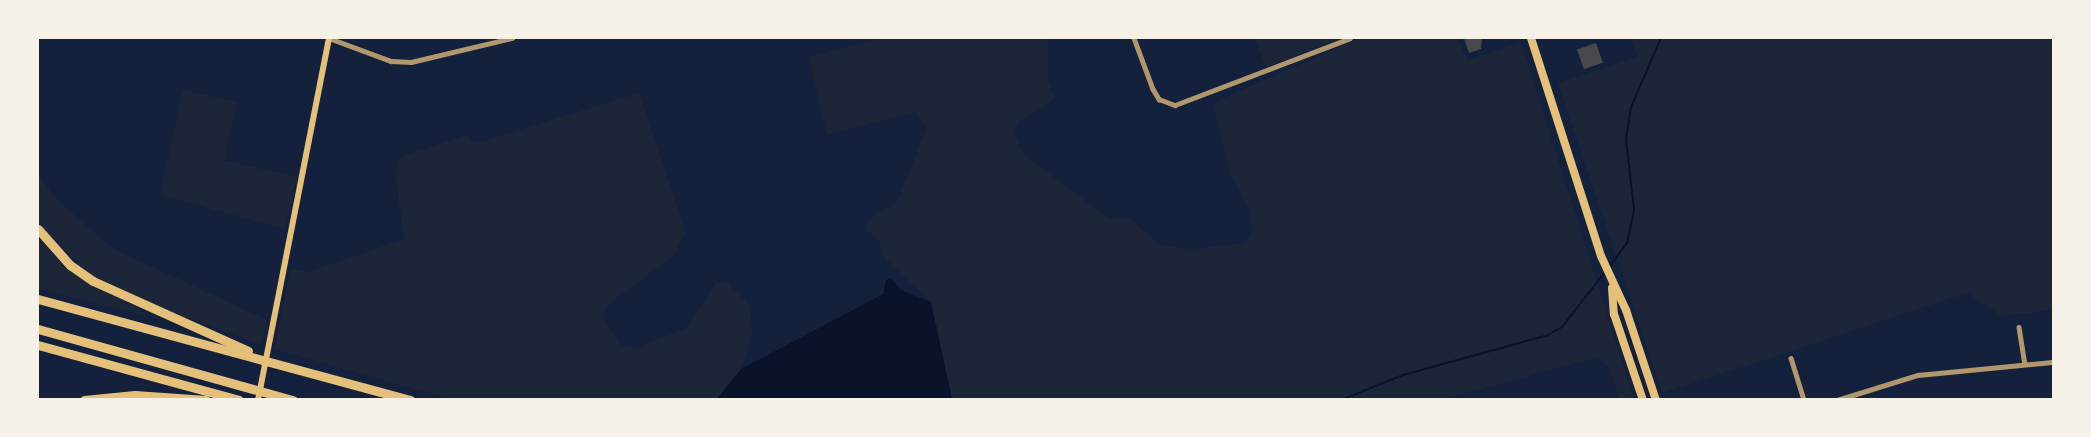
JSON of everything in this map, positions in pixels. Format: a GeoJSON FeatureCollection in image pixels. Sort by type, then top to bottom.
{"type":"FeatureCollection","features":[{"type":"Feature","properties":{"kind":"highway"},"geometry":{"type":"LineString","coordinates":[[38,229],[70,265],[93,281],[257,357]]}},
{"type":"Feature","properties":{"kind":"highway"},"geometry":{"type":"LineString","coordinates":[[38,299],[411,400]]}},
{"type":"Feature","properties":{"kind":"highway"},"geometry":{"type":"LineString","coordinates":[[38,330],[293,400]]}},
{"type":"Feature","properties":{"kind":"highway"},"geometry":{"type":"LineString","coordinates":[[38,345],[239,400]]}},
{"type":"Feature","properties":{"kind":"highway"},"geometry":{"type":"LineString","coordinates":[[84,400],[135,395],[206,400]]}},
{"type":"Feature","properties":{"kind":"main road"},"geometry":{"type":"LineString","coordinates":[[258,400],[329,38]]}},
{"type":"Feature","properties":{"kind":"main road"},"geometry":{"type":"LineString","coordinates":[[1530,38],[1604,265],[1626,310],[1656,400]]}},
{"type":"Feature","properties":{"kind":"main road"},"geometry":{"type":"LineString","coordinates":[[1610,280],[1614,314],[1643,400]]}},
{"type":"Feature","properties":{"kind":"street"},"geometry":{"type":"LineString","coordinates":[[329,38],[391,61],[412,62],[512,38]]}},
{"type":"Feature","properties":{"kind":"street"},"geometry":{"type":"LineString","coordinates":[[1134,38],[1153,89],[1159,99],[1175,106],[1350,38]]}},
{"type":"Feature","properties":{"kind":"street"},"geometry":{"type":"LineString","coordinates":[[2019,327],[2025,364]]}},
{"type":"Feature","properties":{"kind":"street"},"geometry":{"type":"LineString","coordinates":[[1791,358],[1804,400]]}},
{"type":"Feature","properties":{"kind":"street"},"geometry":{"type":"LineString","coordinates":[[1838,400],[1918,375],[2054,362]]}},
{"type":"Feature","properties":{"kind":"shaded area"},"geometry":{"type":"Polygon","coordinates":[[[881,38],[1048,38],[1048,81],[1055,98],[1019,122],[1014,131],[1023,154],[1110,219],[1130,218],[1158,244],[1191,249],[1246,243],[1253,230],[1248,205],[1231,176],[1214,109],[1217,101],[1360,38],[1458,38],[1467,60],[1521,43],[1634,399],[1619,399],[1610,369],[1598,357],[1444,399],[952,399],[931,302],[884,257],[879,241],[866,229],[867,221],[897,202],[927,127],[916,112],[827,135],[809,57],[881,38]]]}},
{"type":"Feature","properties":{"kind":"shaded area"},"geometry":{"type":"Polygon","coordinates":[[[1255,38],[1339,38],[1266,67],[1255,38]]]}},
{"type":"Feature","properties":{"kind":"shaded area"},"geometry":{"type":"Polygon","coordinates":[[[1631,38],[2053,38],[2053,310],[2002,316],[1967,293],[1663,393],[1558,83],[1637,57],[1631,38]]]}},
{"type":"Feature","properties":{"kind":"shaded area"},"geometry":{"type":"Polygon","coordinates":[[[183,90],[237,102],[224,160],[297,177],[285,229],[160,195],[183,90]]]}},
{"type":"Feature","properties":{"kind":"shaded area"},"geometry":{"type":"Polygon","coordinates":[[[639,93],[686,232],[674,255],[606,306],[603,317],[621,345],[635,348],[687,328],[716,283],[727,282],[750,306],[752,333],[741,369],[717,400],[450,399],[274,349],[291,269],[309,272],[404,239],[396,179],[399,157],[467,135],[474,144],[639,93]]]}},
{"type":"Feature","properties":{"kind":"shaded area"},"geometry":{"type":"Polygon","coordinates":[[[38,173],[55,198],[112,248],[267,320],[262,345],[145,303],[95,278],[38,224],[38,173]]]}},
{"type":"Feature","properties":{"kind":"shaded area"},"geometry":{"type":"Polygon","coordinates":[[[38,235],[83,279],[151,317],[38,288],[38,235]]]}},
{"type":"Feature","properties":{"kind":"shaded area"},"geometry":{"type":"Polygon","coordinates":[[[890,278],[901,290],[931,302],[952,399],[717,399],[741,369],[883,294],[886,280],[890,278]]]}},
{"type":"Feature","properties":{"kind":"building"},"geometry":{"type":"Polygon","coordinates":[[[1464,38],[1482,38],[1481,49],[1469,53],[1464,38]]]}},
{"type":"Feature","properties":{"kind":"building"},"geometry":{"type":"Polygon","coordinates":[[[1596,43],[1603,63],[1584,69],[1577,50],[1596,43]]]}},
{"type":"Feature","properties":{"kind":"waterway"},"geometry":{"type":"LineString","coordinates":[[1610,266],[1627,243],[1634,210],[1626,139],[1631,107],[1661,38]]}},
{"type":"Feature","properties":{"kind":"waterway"},"geometry":{"type":"LineString","coordinates":[[1341,400],[1403,375],[1548,335],[1562,327],[1605,272]]}}]}
